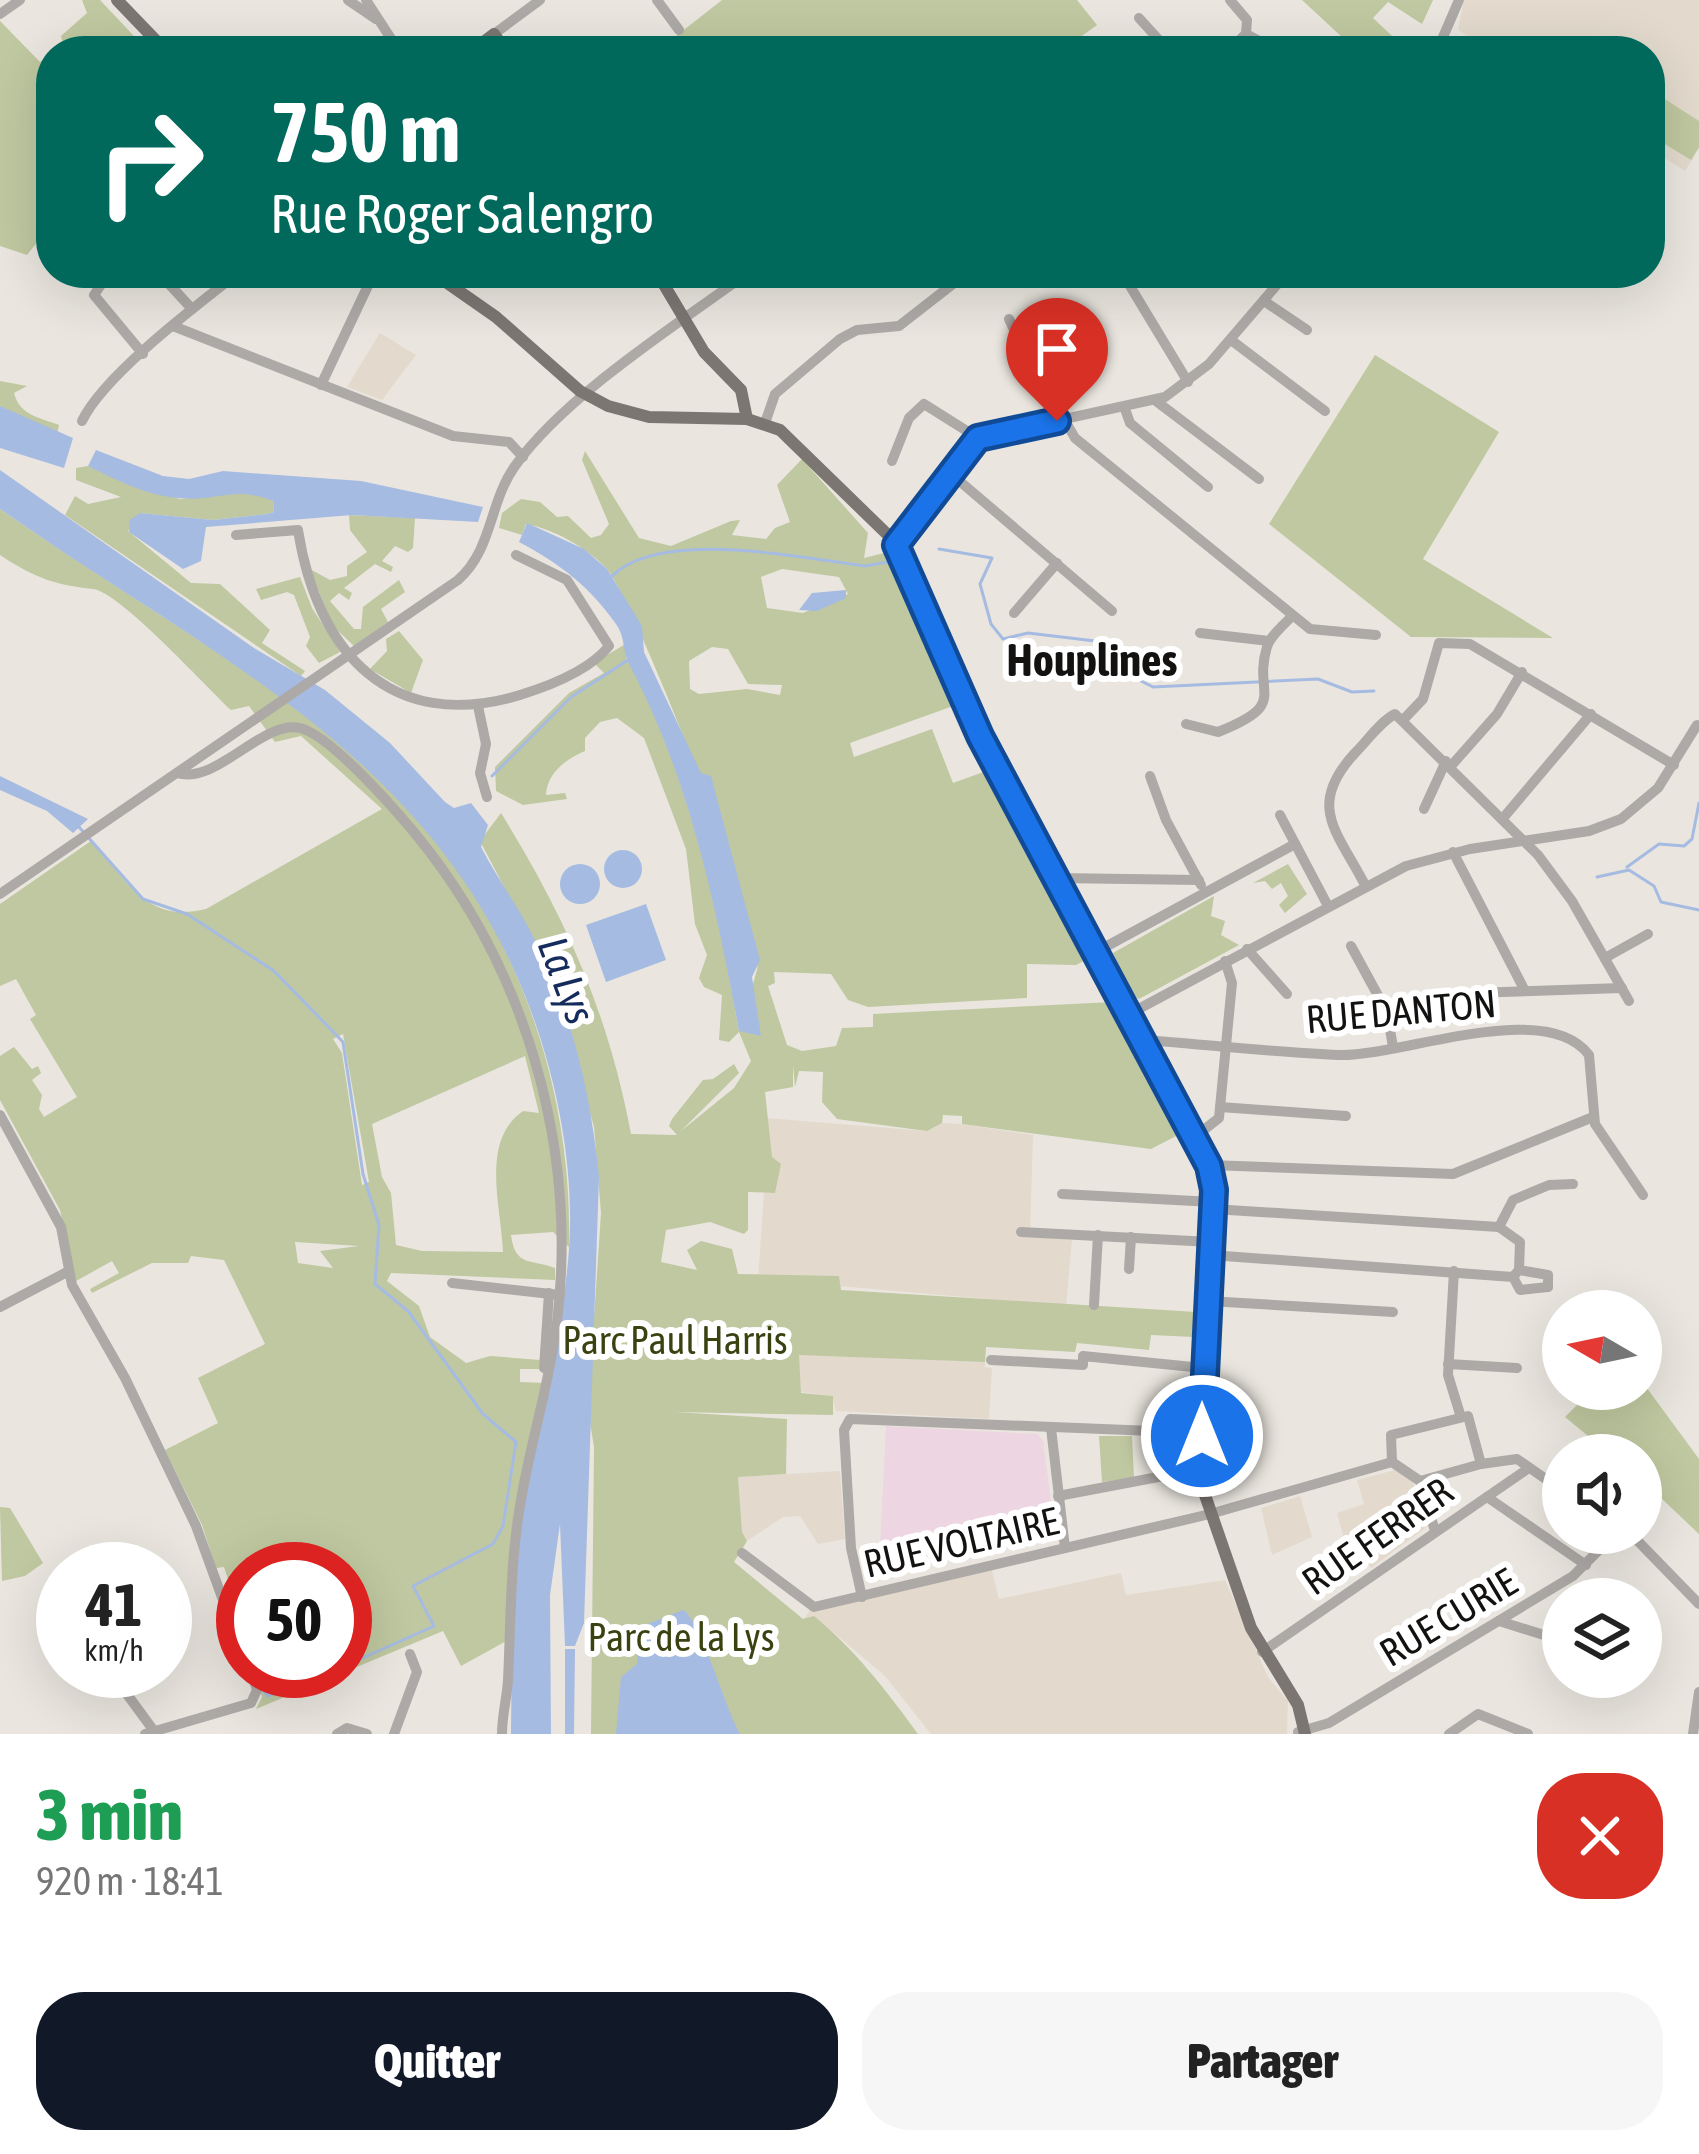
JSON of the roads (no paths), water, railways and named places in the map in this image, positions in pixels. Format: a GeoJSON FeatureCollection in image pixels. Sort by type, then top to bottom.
{"type":"FeatureCollection","features":[{"type":"Feature","properties":{"kind":"main road"},"geometry":{"type":"LineString","coordinates":[[117,0],[152,36]]}},
{"type":"Feature","properties":{"kind":"main road"},"geometry":{"type":"LineString","coordinates":[[456,288],[501,320],[586,395],[644,417],[747,419],[780,430],[896,545],[980,736],[1209,1166],[1213,1205],[1199,1433],[1208,1508],[1262,1652],[1288,1692],[1302,1733]]}},
{"type":"Feature","properties":{"kind":"main road"},"geometry":{"type":"LineString","coordinates":[[666,288],[704,352],[743,393],[747,419]]}},
{"type":"Feature","properties":{"kind":"street"},"geometry":{"type":"LineString","coordinates":[[0,14],[20,0]]}},
{"type":"Feature","properties":{"kind":"street"},"geometry":{"type":"LineString","coordinates":[[348,0],[382,26]]}},
{"type":"Feature","properties":{"kind":"street"},"geometry":{"type":"LineString","coordinates":[[366,0],[389,36]]}},
{"type":"Feature","properties":{"kind":"street"},"geometry":{"type":"LineString","coordinates":[[494,34],[540,0]]}},
{"type":"Feature","properties":{"kind":"street"},"geometry":{"type":"LineString","coordinates":[[657,0],[679,30]]}},
{"type":"Feature","properties":{"kind":"street"},"geometry":{"type":"LineString","coordinates":[[1230,0],[1247,20],[1250,36]]}},
{"type":"Feature","properties":{"kind":"street"},"geometry":{"type":"LineString","coordinates":[[1443,36],[1459,0]]}},
{"type":"Feature","properties":{"kind":"street"},"geometry":{"type":"LineString","coordinates":[[1139,18],[1155,36]]}},
{"type":"Feature","properties":{"kind":"street"},"geometry":{"type":"LineString","coordinates":[[99,288],[94,295],[143,354]]}},
{"type":"Feature","properties":{"kind":"street"},"geometry":{"type":"LineString","coordinates":[[173,288],[192,308]]}},
{"type":"Feature","properties":{"kind":"street"},"geometry":{"type":"LineString","coordinates":[[82,421],[143,354],[218,288]]}},
{"type":"Feature","properties":{"kind":"street"},"geometry":{"type":"LineString","coordinates":[[321,385],[367,288]]}},
{"type":"Feature","properties":{"kind":"street"},"geometry":{"type":"LineString","coordinates":[[0,894],[469,571],[510,474],[523,457],[586,395],[727,288]]}},
{"type":"Feature","properties":{"kind":"street"},"geometry":{"type":"LineString","coordinates":[[765,424],[775,394],[840,339],[857,330],[899,326],[948,288]]}},
{"type":"Feature","properties":{"kind":"street"},"geometry":{"type":"LineString","coordinates":[[1131,288],[1188,382]]}},
{"type":"Feature","properties":{"kind":"street"},"geometry":{"type":"LineString","coordinates":[[896,545],[978,438],[1156,401],[1188,382],[1275,288]]}},
{"type":"Feature","properties":{"kind":"street"},"geometry":{"type":"LineString","coordinates":[[1264,301],[1307,330]]}},
{"type":"Feature","properties":{"kind":"street"},"geometry":{"type":"LineString","coordinates":[[1009,319],[1060,420],[1075,438],[1292,616],[1320,633],[1376,635]]}},
{"type":"Feature","properties":{"kind":"street"},"geometry":{"type":"LineString","coordinates":[[173,326],[453,436],[508,442],[523,457]]}},
{"type":"Feature","properties":{"kind":"street"},"geometry":{"type":"LineString","coordinates":[[1231,340],[1325,410]]}},
{"type":"Feature","properties":{"kind":"street"},"geometry":{"type":"LineString","coordinates":[[1156,401],[1259,479]]}},
{"type":"Feature","properties":{"kind":"street"},"geometry":{"type":"LineString","coordinates":[[892,461],[909,418],[924,404],[978,438]]}},
{"type":"Feature","properties":{"kind":"street"},"geometry":{"type":"LineString","coordinates":[[1125,409],[1130,423],[1208,487]]}},
{"type":"Feature","properties":{"kind":"street"},"geometry":{"type":"LineString","coordinates":[[950,473],[1112,611]]}},
{"type":"Feature","properties":{"kind":"street"},"geometry":{"type":"LineString","coordinates":[[236,536],[298,530],[314,602],[348,656],[413,699],[478,706],[558,681],[609,646],[567,580],[516,555]]}},
{"type":"Feature","properties":{"kind":"street"},"geometry":{"type":"LineString","coordinates":[[1014,613],[1057,563]]}},
{"type":"Feature","properties":{"kind":"street"},"geometry":{"type":"LineString","coordinates":[[1186,724],[1214,733],[1238,724],[1264,702],[1269,641],[1292,616]]}},
{"type":"Feature","properties":{"kind":"street"},"geometry":{"type":"LineString","coordinates":[[1200,633],[1269,641]]}},
{"type":"Feature","properties":{"kind":"street"},"geometry":{"type":"LineString","coordinates":[[1404,719],[1423,699],[1439,643],[1474,645],[1674,764]]}},
{"type":"Feature","properties":{"kind":"street"},"geometry":{"type":"LineString","coordinates":[[1424,809],[1449,763],[1497,714],[1522,673]]}},
{"type":"Feature","properties":{"kind":"street"},"geometry":{"type":"LineString","coordinates":[[478,706],[486,744],[480,772],[487,796]]}},
{"type":"Feature","properties":{"kind":"street"},"geometry":{"type":"LineString","coordinates":[[1504,817],[1591,714]]}},
{"type":"Feature","properties":{"kind":"street"},"geometry":{"type":"LineString","coordinates":[[1365,885],[1330,818],[1328,792],[1336,773],[1390,716],[1404,719],[1526,841],[1566,892],[1629,1001]]}},
{"type":"Feature","properties":{"kind":"street"},"geometry":{"type":"LineString","coordinates":[[1131,1012],[1365,885],[1453,852],[1589,831],[1621,819],[1652,795],[1697,725]]}},
{"type":"Feature","properties":{"kind":"street"},"geometry":{"type":"LineString","coordinates":[[177,773],[197,775],[285,728],[307,730],[401,817],[458,889],[509,985],[541,1079],[557,1173],[554,1294],[547,1383],[517,1526],[502,1734]]}},
{"type":"Feature","properties":{"kind":"street"},"geometry":{"type":"LineString","coordinates":[[1150,776],[1166,820],[1206,893]]}},
{"type":"Feature","properties":{"kind":"street"},"geometry":{"type":"LineString","coordinates":[[1280,815],[1328,906]]}},
{"type":"Feature","properties":{"kind":"street"},"geometry":{"type":"LineString","coordinates":[[1096,952],[1295,844]]}},
{"type":"Feature","properties":{"kind":"street"},"geometry":{"type":"LineString","coordinates":[[1453,852],[1526,991]]}},
{"type":"Feature","properties":{"kind":"street"},"geometry":{"type":"LineString","coordinates":[[1056,878],[1198,880]]}},
{"type":"Feature","properties":{"kind":"street"},"geometry":{"type":"LineString","coordinates":[[1605,958],[1648,934]]}},
{"type":"Feature","properties":{"kind":"street"},"geometry":{"type":"LineString","coordinates":[[1351,946],[1384,1006],[1393,1048]]}},
{"type":"Feature","properties":{"kind":"street"},"geometry":{"type":"LineString","coordinates":[[1247,949],[1287,994]]}},
{"type":"Feature","properties":{"kind":"street"},"geometry":{"type":"LineString","coordinates":[[1196,1136],[1216,1124],[1220,1107],[1232,977],[1225,961]]}},
{"type":"Feature","properties":{"kind":"street"},"geometry":{"type":"LineString","coordinates":[[1473,993],[1622,988]]}},
{"type":"Feature","properties":{"kind":"street","name":"RUE DANTON"},"geometry":{"type":"LineString","coordinates":[[1144,1040],[1340,1055],[1520,1031],[1564,1036],[1586,1052],[1593,1117]]}},
{"type":"Feature","properties":{"kind":"street"},"geometry":{"type":"LineString","coordinates":[[1220,1107],[1346,1116]]}},
{"type":"Feature","properties":{"kind":"street"},"geometry":{"type":"LineString","coordinates":[[0,1115],[61,1227],[68,1272],[196,1526],[216,1580]]}},
{"type":"Feature","properties":{"kind":"street"},"geometry":{"type":"LineString","coordinates":[[1209,1166],[1454,1174],[1593,1117],[1642,1195]]}},
{"type":"Feature","properties":{"kind":"street"},"geometry":{"type":"LineString","coordinates":[[1499,1227],[1513,1200],[1549,1185],[1574,1184]]}},
{"type":"Feature","properties":{"kind":"street"},"geometry":{"type":"LineString","coordinates":[[1021,1232],[1131,1237],[1516,1274],[1518,1239],[1499,1227],[1062,1194]]}},
{"type":"Feature","properties":{"kind":"street"},"geometry":{"type":"LineString","coordinates":[[1094,1305],[1098,1235]]}},
{"type":"Feature","properties":{"kind":"street"},"geometry":{"type":"LineString","coordinates":[[1129,1269],[1131,1237]]}},
{"type":"Feature","properties":{"kind":"street"},"geometry":{"type":"LineString","coordinates":[[1450,1270],[1448,1364],[1460,1414]]}},
{"type":"Feature","properties":{"kind":"street"},"geometry":{"type":"LineString","coordinates":[[0,1307],[68,1272]]}},
{"type":"Feature","properties":{"kind":"street"},"geometry":{"type":"LineString","coordinates":[[452,1283],[554,1294]]}},
{"type":"Feature","properties":{"kind":"street"},"geometry":{"type":"LineString","coordinates":[[1208,1301],[1393,1312]]}},
{"type":"Feature","properties":{"kind":"street"},"geometry":{"type":"LineString","coordinates":[[991,1360],[1083,1365],[1083,1356],[1203,1369]]}},
{"type":"Feature","properties":{"kind":"street"},"geometry":{"type":"LineString","coordinates":[[1448,1364],[1517,1369]]}},
{"type":"Feature","properties":{"kind":"street"},"geometry":{"type":"LineString","coordinates":[[1436,1531],[1420,1481],[1392,1462],[1391,1435],[1460,1414],[1468,1416],[1481,1464]]}},
{"type":"Feature","properties":{"kind":"street"},"geometry":{"type":"LineString","coordinates":[[862,1597],[850,1548],[848,1421],[1199,1433]]}},
{"type":"Feature","properties":{"kind":"street"},"geometry":{"type":"LineString","coordinates":[[1052,1428],[1065,1548]]}},
{"type":"Feature","properties":{"kind":"street"},"geometry":{"type":"LineString","coordinates":[[1058,1496],[1174,1474],[1178,1445],[1170,1433]]}},
{"type":"Feature","properties":{"kind":"street"},"geometry":{"type":"LineString","coordinates":[[1420,1481],[1508,1456],[1542,1479]]}},
{"type":"Feature","properties":{"kind":"street","name":"RUE VOLTAIRE"},"geometry":{"type":"LineString","coordinates":[[742,1553],[814,1607],[1065,1548],[1392,1462]]}},
{"type":"Feature","properties":{"kind":"street","name":"RUE FERRER"},"geometry":{"type":"LineString","coordinates":[[1262,1652],[1526,1470]]}},
{"type":"Feature","properties":{"kind":"street"},"geometry":{"type":"LineString","coordinates":[[1487,1497],[1586,1564]]}},
{"type":"Feature","properties":{"kind":"street","name":"RUE CURIE"},"geometry":{"type":"LineString","coordinates":[[1302,1733],[1329,1723],[1499,1621],[1596,1554]]}},
{"type":"Feature","properties":{"kind":"street"},"geometry":{"type":"LineString","coordinates":[[1650,1554],[1699,1604]]}},
{"type":"Feature","properties":{"kind":"street"},"geometry":{"type":"LineString","coordinates":[[1499,1621],[1542,1634]]}},
{"type":"Feature","properties":{"kind":"street"},"geometry":{"type":"LineString","coordinates":[[394,1734],[417,1672],[410,1654]]}},
{"type":"Feature","properties":{"kind":"street"},"geometry":{"type":"LineString","coordinates":[[1693,1734],[1699,1693]]}},
{"type":"Feature","properties":{"kind":"street"},"geometry":{"type":"LineString","coordinates":[[133,1698],[159,1732],[248,1705],[252,1698]]}},
{"type":"Feature","properties":{"kind":"street"},"geometry":{"type":"LineString","coordinates":[[1449,1734],[1481,1714],[1528,1734]]}},
{"type":"Feature","properties":{"kind":"street"},"geometry":{"type":"LineString","coordinates":[[337,1734],[347,1728],[367,1734]]}},
{"type":"Feature","properties":{"kind":"water"},"geometry":{"type":"Polygon","coordinates":[[[0,406],[73,438],[64,468],[0,448],[0,406]]]}},
{"type":"Feature","properties":{"kind":"water"},"geometry":{"type":"Polygon","coordinates":[[[96,450],[163,476],[189,479],[223,471],[361,481],[483,507],[478,522],[352,515],[206,527],[201,561],[183,569],[129,532],[130,520],[140,513],[213,520],[267,514],[274,512],[273,501],[247,494],[193,499],[156,494],[88,466],[96,450]]]}},
{"type":"Feature","properties":{"kind":"water"},"geometry":{"type":"Polygon","coordinates":[[[0,470],[254,648],[325,690],[390,743],[445,802],[454,808],[471,803],[488,825],[481,847],[537,944],[570,1028],[591,1117],[599,1177],[584,1623],[575,1646],[565,1646],[560,1524],[550,1595],[551,1734],[511,1734],[513,1616],[524,1499],[566,1281],[570,1195],[547,1060],[499,940],[448,859],[387,789],[318,727],[243,671],[0,509],[0,470]]]}},
{"type":"Feature","properties":{"kind":"water"},"geometry":{"type":"Polygon","coordinates":[[[527,523],[584,549],[607,569],[642,626],[644,652],[701,773],[711,776],[760,960],[752,977],[761,1036],[739,1031],[698,843],[669,752],[628,661],[619,629],[573,577],[519,542],[527,523]]]}},
{"type":"Feature","properties":{"kind":"water"},"geometry":{"type":"Polygon","coordinates":[[[846,590],[846,598],[817,611],[799,610],[812,593],[846,590]]]}},
{"type":"Feature","properties":{"kind":"water"},"geometry":{"type":"Polygon","coordinates":[[[0,776],[88,819],[73,833],[47,811],[0,790],[0,776]]]}},
{"type":"Feature","properties":{"kind":"water"},"geometry":{"type":"Polygon","coordinates":[[[623,850],[636,856],[642,869],[636,882],[623,888],[610,882],[604,869],[610,856],[623,850]]]}},
{"type":"Feature","properties":{"kind":"water"},"geometry":{"type":"Polygon","coordinates":[[[580,864],[594,870],[600,884],[594,898],[580,904],[566,898],[560,884],[566,870],[580,864]]]}},
{"type":"Feature","properties":{"kind":"water"},"geometry":{"type":"Polygon","coordinates":[[[646,904],[666,960],[606,982],[586,925],[646,904]]]}},
{"type":"Feature","properties":{"kind":"water"},"geometry":{"type":"Polygon","coordinates":[[[683,1610],[697,1629],[740,1734],[616,1734],[621,1677],[637,1664],[640,1627],[683,1610]]]}},
{"type":"Feature","properties":{"kind":"water"},"geometry":{"type":"Polygon","coordinates":[[[565,1649],[575,1649],[574,1734],[565,1734],[565,1649]]]}},
{"type":"Feature","properties":{"kind":"waterway"},"geometry":{"type":"LineString","coordinates":[[939,549],[992,558],[980,584],[991,624],[1003,639],[1028,633],[1112,643],[1129,675],[1153,687],[1318,679],[1352,692],[1374,691]]}},
{"type":"Feature","properties":{"kind":"waterway"},"geometry":{"type":"LineString","coordinates":[[610,578],[632,563],[661,553],[695,550],[769,553],[865,566],[888,562]]}},
{"type":"Feature","properties":{"kind":"waterway"},"geometry":{"type":"LineString","coordinates":[[492,776],[571,697],[628,660]]}},
{"type":"Feature","properties":{"kind":"waterway"},"geometry":{"type":"LineString","coordinates":[[1627,867],[1659,844],[1684,846],[1692,839],[1699,803]]}},
{"type":"Feature","properties":{"kind":"waterway"},"geometry":{"type":"LineString","coordinates":[[79,827],[143,899],[187,914],[274,971],[343,1042],[363,1174],[379,1225],[375,1284],[408,1311],[483,1414],[516,1442],[503,1526],[493,1544],[413,1586],[434,1626],[372,1654]]}},
{"type":"Feature","properties":{"kind":"waterway"},"geometry":{"type":"LineString","coordinates":[[1597,877],[1629,870],[1654,886],[1661,902],[1699,910]]}},
{"type":"Feature","properties":{"kind":"district","name":"Houplines"},"geometry":{"type":"Point","coordinates":[1092,660]}},
{"type":"Feature","properties":{"kind":"water label","name":"La Lys"},"geometry":{"type":"Point","coordinates":[567,980]}},
{"type":"Feature","properties":{"kind":"park label","name":"Parc Paul Harris"},"geometry":{"type":"Point","coordinates":[675,1340]}},
{"type":"Feature","properties":{"kind":"park label","name":"Parc de la Lys"},"geometry":{"type":"Point","coordinates":[681,1637]}}]}
